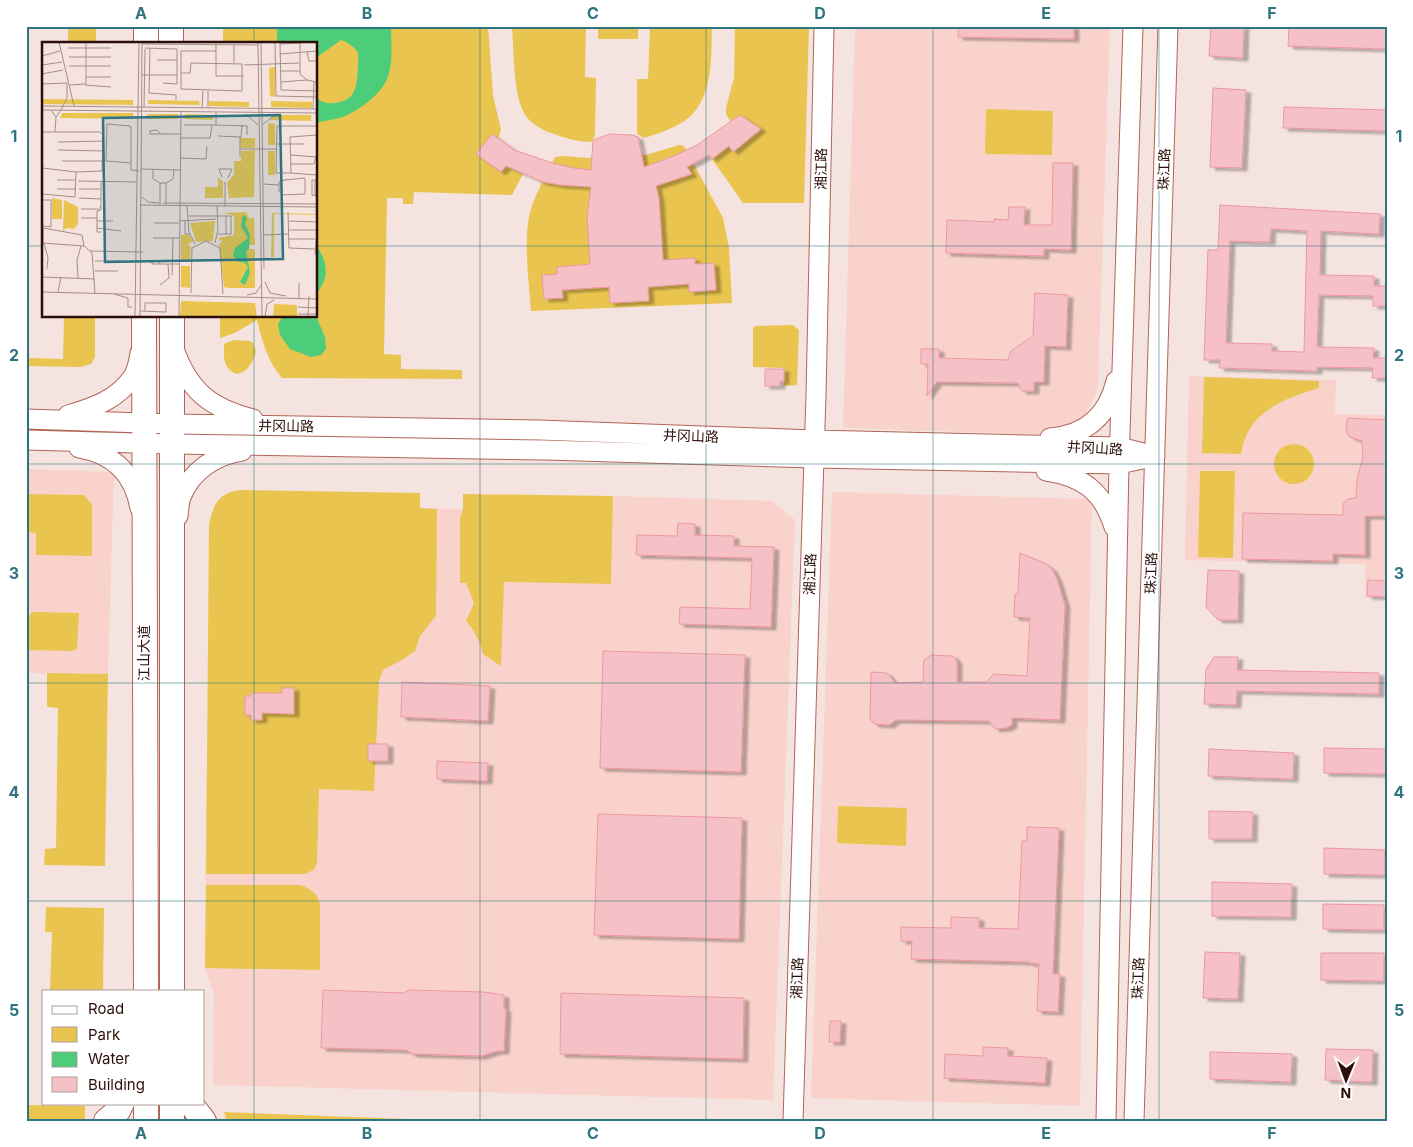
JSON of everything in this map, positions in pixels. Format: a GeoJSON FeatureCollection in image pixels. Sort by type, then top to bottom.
{"type":"FeatureCollection","features":[{"type":"Feature","properties":{"kind":"main road"},"geometry":{"type":"LineString","coordinates":[[146,26],[146,42]]}},
{"type":"Feature","properties":{"kind":"main road"},"geometry":{"type":"LineString","coordinates":[[171,26],[171,42]]}},
{"type":"Feature","properties":{"kind":"main road","name":"江山大道"},"geometry":{"type":"LineString","coordinates":[[172,318],[172,990]]}},
{"type":"Feature","properties":{"kind":"main road","name":"江山大道"},"geometry":{"type":"LineString","coordinates":[[144,328],[145,983]]}},
{"type":"Feature","properties":{"kind":"main road"},"geometry":{"type":"LineString","coordinates":[[106,1121],[118,1111],[122,1104]]}},
{"type":"Feature","properties":{"kind":"main road"},"geometry":{"type":"LineString","coordinates":[[146,1104],[146,1121]]}},
{"type":"Feature","properties":{"kind":"main road"},"geometry":{"type":"LineString","coordinates":[[172,1104],[172,1121]]}},
{"type":"Feature","properties":{"kind":"main road"},"geometry":{"type":"LineString","coordinates":[[191,1104],[204,1121]]}},
{"type":"Feature","properties":{"kind":"street","name":"湘江路"},"geometry":{"type":"LineString","coordinates":[[793,1121],[814,449],[824,26]]}},
{"type":"Feature","properties":{"kind":"street"},"geometry":{"type":"LineString","coordinates":[[1106,1121],[1119,456],[1133,26]]}},
{"type":"Feature","properties":{"kind":"street","name":"珠江路"},"geometry":{"type":"LineString","coordinates":[[1134,1121],[1168,26]]}},
{"type":"Feature","properties":{"kind":"street"},"geometry":{"type":"LineString","coordinates":[[50,420],[90,408],[119,391],[134,375],[144,328]]}},
{"type":"Feature","properties":{"kind":"street"},"geometry":{"type":"LineString","coordinates":[[172,344],[179,365],[203,397],[234,414],[281,426]]}},
{"type":"Feature","properties":{"kind":"street"},"geometry":{"type":"LineString","coordinates":[[973,452],[1054,438],[1084,430],[1096,420],[1112,397],[1122,353]]}},
{"type":"Feature","properties":{"kind":"street","name":"井冈山路"},"geometry":{"type":"LineString","coordinates":[[26,419],[50,420],[144,433]]}},
{"type":"Feature","properties":{"kind":"street","name":"井冈山路"},"geometry":{"type":"LineString","coordinates":[[172,434],[281,426],[539,430],[814,449]]}},
{"type":"Feature","properties":{"kind":"street","name":"井冈山路"},"geometry":{"type":"LineString","coordinates":[[28,440],[144,433],[172,434],[282,446],[537,450],[814,449],[1155,456]]}},
{"type":"Feature","properties":{"kind":"street"},"geometry":{"type":"LineString","coordinates":[[28,440],[88,450],[104,455],[119,465],[130,478],[138,496],[144,534]]}},
{"type":"Feature","properties":{"kind":"street"},"geometry":{"type":"LineString","coordinates":[[172,570],[180,498],[188,482],[200,469],[216,458],[231,453],[282,446]]}},
{"type":"Feature","properties":{"kind":"street"},"geometry":{"type":"LineString","coordinates":[[973,452],[1076,478],[1090,488],[1105,503],[1117,538]]}},
{"type":"Feature","properties":{"kind":"shaded area"},"geometry":{"type":"Polygon","coordinates":[[[855,26],[1110,26],[1098,384],[1095,397],[1084,417],[1056,435],[843,428],[855,26]]]}},
{"type":"Feature","properties":{"kind":"shaded area"},"geometry":{"type":"Polygon","coordinates":[[[1189,376],[1336,380],[1335,414],[1387,415],[1387,598],[1365,597],[1365,564],[1185,560],[1189,376]]]}},
{"type":"Feature","properties":{"kind":"shaded area"},"geometry":{"type":"Polygon","coordinates":[[[26,469],[114,472],[108,674],[26,673],[26,469]]]}},
{"type":"Feature","properties":{"kind":"shaded area"},"geometry":{"type":"Polygon","coordinates":[[[832,492],[1092,499],[1080,1106],[811,1098],[832,492]]]}},
{"type":"Feature","properties":{"kind":"shaded area"},"geometry":{"type":"Polygon","coordinates":[[[613,496],[772,501],[795,520],[773,1100],[213,1085],[214,994],[205,968],[206,785],[269,505],[612,512],[613,496]]]}},
{"type":"Feature","properties":{"kind":"green space"},"geometry":{"type":"Polygon","coordinates":[[[68,26],[96,26],[96,42],[68,42],[68,26]]]}},
{"type":"Feature","properties":{"kind":"green space"},"geometry":{"type":"Polygon","coordinates":[[[223,26],[488,26],[493,95],[501,130],[498,139],[492,134],[476,154],[501,172],[506,166],[523,174],[512,195],[414,192],[413,204],[403,204],[403,198],[387,198],[384,354],[401,355],[401,369],[462,370],[462,379],[282,378],[269,358],[257,320],[235,333],[220,338],[220,318],[318,318],[318,42],[223,42],[223,26]]]}},
{"type":"Feature","properties":{"kind":"green space"},"geometry":{"type":"Polygon","coordinates":[[[512,26],[586,26],[585,77],[596,78],[595,136],[591,142],[574,140],[547,131],[537,126],[526,116],[517,93],[512,26]]]}},
{"type":"Feature","properties":{"kind":"green space"},"geometry":{"type":"Polygon","coordinates":[[[598,26],[638,26],[638,39],[598,39],[598,26]]]}},
{"type":"Feature","properties":{"kind":"green space"},"geometry":{"type":"Polygon","coordinates":[[[650,26],[712,26],[711,65],[706,91],[693,113],[674,127],[644,138],[637,134],[637,79],[648,79],[650,26]]]}},
{"type":"Feature","properties":{"kind":"green space"},"geometry":{"type":"Polygon","coordinates":[[[735,26],[809,26],[804,203],[743,203],[712,159],[729,146],[733,151],[761,130],[740,115],[731,122],[726,114],[734,78],[735,26]]]}},
{"type":"Feature","properties":{"kind":"green space"},"geometry":{"type":"Polygon","coordinates":[[[986,109],[1053,111],[1052,155],[985,154],[986,109]]]}},
{"type":"Feature","properties":{"kind":"green space"},"geometry":{"type":"Polygon","coordinates":[[[679,145],[684,146],[723,218],[729,248],[732,303],[531,311],[527,258],[529,217],[537,193],[555,157],[588,158],[646,155],[679,145]]]}},
{"type":"Feature","properties":{"kind":"green space"},"geometry":{"type":"Polygon","coordinates":[[[64,318],[95,318],[95,357],[91,364],[80,367],[26,366],[26,358],[63,359],[64,318]]]}},
{"type":"Feature","properties":{"kind":"green space"},"geometry":{"type":"Polygon","coordinates":[[[793,325],[799,330],[797,385],[784,386],[784,368],[753,367],[753,328],[755,326],[793,325]]]}},
{"type":"Feature","properties":{"kind":"green space"},"geometry":{"type":"Polygon","coordinates":[[[234,340],[250,341],[253,343],[256,351],[250,366],[237,374],[229,369],[224,358],[224,344],[234,340]]]}},
{"type":"Feature","properties":{"kind":"green space"},"geometry":{"type":"Polygon","coordinates":[[[1204,377],[1319,381],[1319,388],[1287,399],[1266,411],[1250,428],[1241,454],[1202,453],[1204,377]]]}},
{"type":"Feature","properties":{"kind":"green space"},"geometry":{"type":"Polygon","coordinates":[[[1298,444],[1305,447],[1311,453],[1314,464],[1313,472],[1305,481],[1298,484],[1290,484],[1283,481],[1275,472],[1274,460],[1277,453],[1286,445],[1298,444]]]}},
{"type":"Feature","properties":{"kind":"green space"},"geometry":{"type":"Polygon","coordinates":[[[1200,471],[1235,471],[1233,558],[1198,557],[1200,471]]]}},
{"type":"Feature","properties":{"kind":"green space"},"geometry":{"type":"Polygon","coordinates":[[[242,490],[420,493],[420,508],[437,509],[436,616],[420,636],[415,651],[383,670],[379,681],[374,791],[319,789],[317,863],[314,870],[304,874],[206,874],[209,524],[213,510],[219,500],[228,493],[242,490]]]}},
{"type":"Feature","properties":{"kind":"green space"},"geometry":{"type":"Polygon","coordinates":[[[26,494],[84,495],[92,504],[92,556],[36,555],[36,533],[26,532],[26,494]]]}},
{"type":"Feature","properties":{"kind":"green space"},"geometry":{"type":"Polygon","coordinates":[[[463,494],[613,496],[611,584],[504,582],[501,666],[483,654],[477,636],[466,621],[474,603],[466,583],[460,583],[460,519],[463,509],[463,494]]]}},
{"type":"Feature","properties":{"kind":"green space"},"geometry":{"type":"Polygon","coordinates":[[[31,613],[79,613],[77,649],[72,651],[26,650],[28,621],[31,613]]]}},
{"type":"Feature","properties":{"kind":"green space"},"geometry":{"type":"Polygon","coordinates":[[[47,673],[108,674],[105,866],[44,865],[45,849],[56,848],[58,708],[47,707],[47,673]]]}},
{"type":"Feature","properties":{"kind":"green space"},"geometry":{"type":"Polygon","coordinates":[[[838,806],[907,808],[906,846],[837,843],[838,806]]]}},
{"type":"Feature","properties":{"kind":"green space"},"geometry":{"type":"Polygon","coordinates":[[[206,885],[300,885],[310,889],[320,904],[320,970],[205,968],[206,885]]]}},
{"type":"Feature","properties":{"kind":"green space"},"geometry":{"type":"Polygon","coordinates":[[[46,907],[104,908],[103,990],[50,990],[52,932],[45,932],[46,907]]]}},
{"type":"Feature","properties":{"kind":"green space"},"geometry":{"type":"Polygon","coordinates":[[[26,1105],[85,1106],[85,1121],[26,1121],[26,1105]]]}},
{"type":"Feature","properties":{"kind":"green space"},"geometry":{"type":"Polygon","coordinates":[[[224,1112],[405,1119],[405,1120],[227,1121],[224,1112]]]}},
{"type":"Feature","properties":{"kind":"water"},"geometry":{"type":"Polygon","coordinates":[[[277,26],[391,26],[392,49],[387,80],[371,100],[357,110],[343,117],[318,123],[318,98],[329,103],[342,102],[354,91],[358,73],[357,51],[350,44],[341,40],[318,57],[318,42],[277,42],[277,26]]]}},
{"type":"Feature","properties":{"kind":"water"},"geometry":{"type":"Polygon","coordinates":[[[318,248],[326,270],[321,288],[318,292],[318,248]]]}},
{"type":"Feature","properties":{"kind":"water"},"geometry":{"type":"Polygon","coordinates":[[[282,318],[317,318],[325,337],[326,349],[321,355],[311,357],[290,349],[280,335],[278,324],[282,318]]]}},
{"type":"Feature","properties":{"kind":"building"},"geometry":{"type":"Polygon","coordinates":[[[958,26],[1074,26],[1074,39],[958,37],[958,26]]]}},
{"type":"Feature","properties":{"kind":"building"},"geometry":{"type":"Polygon","coordinates":[[[1211,26],[1244,26],[1243,58],[1209,56],[1211,26]]]}},
{"type":"Feature","properties":{"kind":"building"},"geometry":{"type":"Polygon","coordinates":[[[1289,26],[1387,27],[1387,49],[1288,46],[1289,26]]]}},
{"type":"Feature","properties":{"kind":"building"},"geometry":{"type":"Polygon","coordinates":[[[1213,88],[1246,90],[1242,168],[1210,167],[1213,88]]]}},
{"type":"Feature","properties":{"kind":"building"},"geometry":{"type":"Polygon","coordinates":[[[1284,107],[1387,110],[1387,131],[1283,128],[1284,107]]]}},
{"type":"Feature","properties":{"kind":"building"},"geometry":{"type":"Polygon","coordinates":[[[740,115],[761,129],[733,152],[729,146],[712,159],[709,155],[687,167],[692,174],[656,186],[659,198],[663,260],[695,258],[695,264],[714,263],[716,290],[689,292],[689,284],[648,287],[649,301],[610,303],[609,287],[562,290],[563,298],[544,299],[542,275],[557,274],[557,267],[590,264],[587,216],[591,187],[543,182],[506,166],[501,172],[476,154],[492,134],[514,150],[552,163],[591,170],[593,140],[610,134],[632,135],[638,137],[644,167],[697,145],[740,115]]]}},
{"type":"Feature","properties":{"kind":"building"},"geometry":{"type":"Polygon","coordinates":[[[1053,163],[1073,163],[1071,250],[1044,249],[1044,256],[946,253],[947,220],[994,222],[994,219],[1008,220],[1009,207],[1025,207],[1024,225],[1052,225],[1053,163]]]}},
{"type":"Feature","properties":{"kind":"building"},"geometry":{"type":"Polygon","coordinates":[[[1220,205],[1380,214],[1379,234],[1321,231],[1320,275],[1374,276],[1374,286],[1387,286],[1387,306],[1373,306],[1373,296],[1319,295],[1317,347],[1374,348],[1373,358],[1387,358],[1387,378],[1372,378],[1373,368],[1317,367],[1317,371],[1219,368],[1220,360],[1204,360],[1208,250],[1218,250],[1220,205]],[[1271,229],[1270,242],[1230,241],[1226,343],[1272,344],[1272,351],[1304,352],[1307,231],[1271,229]]]}},
{"type":"Feature","properties":{"kind":"building"},"geometry":{"type":"Polygon","coordinates":[[[1035,293],[1068,295],[1066,347],[1045,346],[1044,382],[1034,382],[1034,391],[1022,391],[1018,383],[937,382],[927,396],[928,364],[921,364],[921,349],[939,349],[939,358],[1008,360],[1011,351],[1033,336],[1035,293]]]}},
{"type":"Feature","properties":{"kind":"building"},"geometry":{"type":"Polygon","coordinates":[[[765,369],[784,369],[784,381],[780,381],[780,386],[765,386],[765,369]]]}},
{"type":"Feature","properties":{"kind":"building"},"geometry":{"type":"Polygon","coordinates":[[[1348,418],[1387,420],[1387,516],[1365,516],[1365,555],[1333,554],[1333,561],[1242,559],[1243,513],[1343,515],[1343,504],[1348,499],[1356,498],[1357,479],[1363,457],[1362,441],[1350,437],[1347,433],[1348,418]]]}},
{"type":"Feature","properties":{"kind":"building"},"geometry":{"type":"Polygon","coordinates":[[[678,523],[695,524],[695,535],[734,536],[734,546],[774,547],[771,627],[679,624],[680,607],[750,609],[752,558],[636,555],[637,535],[677,536],[678,523]]]}},
{"type":"Feature","properties":{"kind":"building"},"geometry":{"type":"Polygon","coordinates":[[[1020,553],[1044,563],[1052,569],[1065,605],[1060,720],[1012,718],[1012,725],[1006,728],[995,729],[989,721],[896,720],[889,725],[874,724],[870,718],[871,672],[887,673],[895,683],[923,682],[924,660],[931,655],[953,656],[957,661],[957,682],[986,682],[994,674],[1027,676],[1030,618],[1014,617],[1015,594],[1018,594],[1020,553]]]}},
{"type":"Feature","properties":{"kind":"building"},"geometry":{"type":"Polygon","coordinates":[[[1208,570],[1239,571],[1238,620],[1218,620],[1206,607],[1208,570]]]}},
{"type":"Feature","properties":{"kind":"building"},"geometry":{"type":"Polygon","coordinates":[[[1368,580],[1387,581],[1387,597],[1367,596],[1368,580]]]}},
{"type":"Feature","properties":{"kind":"building"},"geometry":{"type":"Polygon","coordinates":[[[603,651],[745,655],[741,772],[600,768],[603,651]]]}},
{"type":"Feature","properties":{"kind":"building"},"geometry":{"type":"Polygon","coordinates":[[[1214,657],[1238,657],[1237,670],[1379,673],[1379,694],[1237,691],[1236,705],[1204,704],[1206,669],[1214,657]]]}},
{"type":"Feature","properties":{"kind":"building"},"geometry":{"type":"Polygon","coordinates":[[[402,682],[490,686],[488,721],[401,717],[402,682]]]}},
{"type":"Feature","properties":{"kind":"building"},"geometry":{"type":"Polygon","coordinates":[[[282,688],[294,688],[294,714],[262,713],[262,720],[251,720],[251,715],[245,715],[245,696],[251,696],[251,693],[282,693],[282,688]]]}},
{"type":"Feature","properties":{"kind":"building"},"geometry":{"type":"Polygon","coordinates":[[[368,744],[388,744],[388,761],[368,761],[368,744]]]}},
{"type":"Feature","properties":{"kind":"building"},"geometry":{"type":"Polygon","coordinates":[[[1324,748],[1387,749],[1387,774],[1324,773],[1324,748]]]}},
{"type":"Feature","properties":{"kind":"building"},"geometry":{"type":"Polygon","coordinates":[[[1209,749],[1294,753],[1293,779],[1208,776],[1209,749]]]}},
{"type":"Feature","properties":{"kind":"building"},"geometry":{"type":"Polygon","coordinates":[[[437,761],[488,763],[487,781],[437,779],[437,761]]]}},
{"type":"Feature","properties":{"kind":"building"},"geometry":{"type":"Polygon","coordinates":[[[1209,811],[1253,812],[1252,839],[1209,839],[1209,811]]]}},
{"type":"Feature","properties":{"kind":"building"},"geometry":{"type":"Polygon","coordinates":[[[598,814],[742,818],[739,939],[594,935],[598,814]]]}},
{"type":"Feature","properties":{"kind":"building"},"geometry":{"type":"Polygon","coordinates":[[[1027,827],[1059,828],[1053,974],[1060,974],[1058,1012],[1037,1011],[1039,964],[1029,962],[911,959],[912,941],[901,941],[901,927],[951,928],[951,917],[979,918],[979,928],[1018,929],[1022,841],[1027,841],[1027,827]]]}},
{"type":"Feature","properties":{"kind":"building"},"geometry":{"type":"Polygon","coordinates":[[[1324,848],[1385,850],[1385,875],[1324,874],[1324,848]]]}},
{"type":"Feature","properties":{"kind":"building"},"geometry":{"type":"Polygon","coordinates":[[[1212,882],[1292,884],[1291,917],[1212,916],[1212,882]]]}},
{"type":"Feature","properties":{"kind":"building"},"geometry":{"type":"Polygon","coordinates":[[[1323,904],[1384,905],[1384,930],[1323,929],[1323,904]]]}},
{"type":"Feature","properties":{"kind":"building"},"geometry":{"type":"Polygon","coordinates":[[[1205,952],[1240,953],[1238,999],[1203,998],[1205,952]]]}},
{"type":"Feature","properties":{"kind":"building"},"geometry":{"type":"Polygon","coordinates":[[[1321,953],[1384,953],[1384,981],[1321,980],[1321,953]]]}},
{"type":"Feature","properties":{"kind":"building"},"geometry":{"type":"Polygon","coordinates":[[[323,990],[403,993],[410,990],[483,992],[504,995],[504,1009],[506,1009],[504,1051],[497,1051],[482,1056],[413,1054],[406,1050],[321,1048],[323,990]]]}},
{"type":"Feature","properties":{"kind":"building"},"geometry":{"type":"Polygon","coordinates":[[[561,993],[744,998],[743,1059],[560,1054],[561,993]]]}},
{"type":"Feature","properties":{"kind":"building"},"geometry":{"type":"Polygon","coordinates":[[[830,1021],[841,1021],[840,1042],[829,1042],[830,1021]]]}},
{"type":"Feature","properties":{"kind":"building"},"geometry":{"type":"Polygon","coordinates":[[[983,1047],[1008,1048],[1008,1056],[1047,1058],[1045,1083],[944,1078],[945,1054],[983,1056],[983,1047]]]}},
{"type":"Feature","properties":{"kind":"building"},"geometry":{"type":"Polygon","coordinates":[[[1326,1049],[1373,1050],[1372,1082],[1325,1080],[1326,1049]]]}},
{"type":"Feature","properties":{"kind":"building"},"geometry":{"type":"Polygon","coordinates":[[[1210,1052],[1292,1054],[1291,1082],[1210,1079],[1210,1052]]]}}]}
